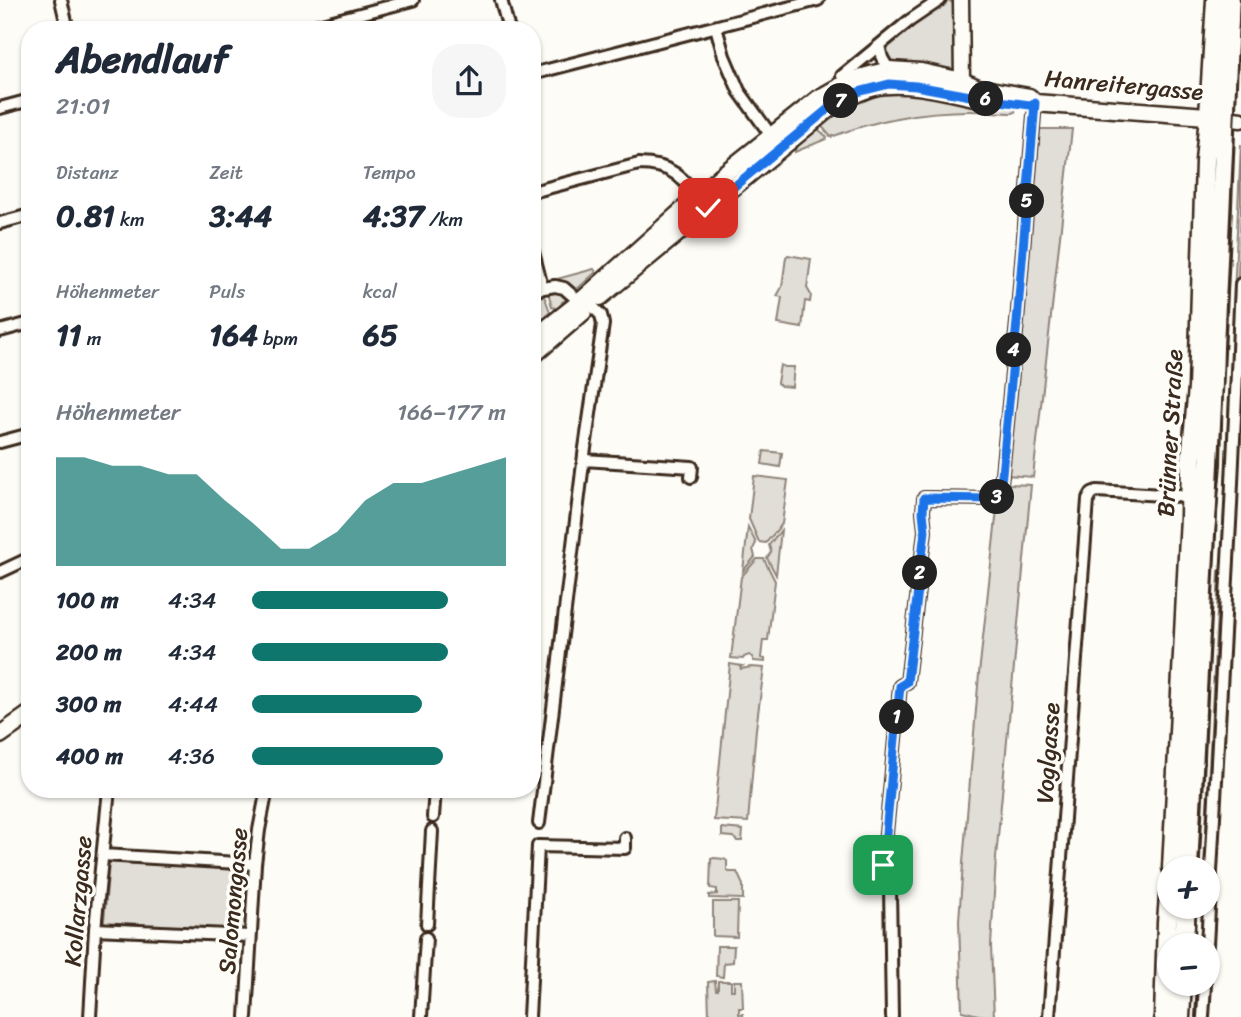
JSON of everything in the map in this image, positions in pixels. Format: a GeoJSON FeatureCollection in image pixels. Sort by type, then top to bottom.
{"type":"FeatureCollection","features":[{"type":"Feature","properties":{"kind":"main road","name":"Brünner Straße"},"geometry":{"type":"LineString","coordinates":[[1173,856],[1192,440],[1198,374],[1203,206],[1225,117],[1216,0]]}},
{"type":"Feature","properties":{"kind":"main road","name":"Brünner Straße"},"geometry":{"type":"LineString","coordinates":[[1190,856],[1230,0]]}},
{"type":"Feature","properties":{"kind":"main road","name":"Hanreitergasse"},"geometry":{"type":"LineString","coordinates":[[889,77],[921,72],[962,81],[978,88],[1030,97],[1035,103],[1225,117]]}},
{"type":"Feature","properties":{"kind":"main road"},"geometry":{"type":"LineString","coordinates":[[541,347],[585,304],[703,203],[720,177],[775,142],[818,99],[856,79],[889,77],[916,86],[992,100],[1030,105],[1035,103]]}},
{"type":"Feature","properties":{"kind":"main road"},"geometry":{"type":"LineString","coordinates":[[541,334],[585,304]]}},
{"type":"Feature","properties":{"kind":"main road"},"geometry":{"type":"LineString","coordinates":[[0,735],[21,720]]}},
{"type":"Feature","properties":{"kind":"main road"},"geometry":{"type":"LineString","coordinates":[[1164,1017],[1167,919]]}},
{"type":"Feature","properties":{"kind":"main road"},"geometry":{"type":"LineString","coordinates":[[1180,1017],[1181,996]]}},
{"type":"Feature","properties":{"kind":"street"},"geometry":{"type":"LineString","coordinates":[[61,0],[66,21]]}},
{"type":"Feature","properties":{"kind":"street"},"geometry":{"type":"LineString","coordinates":[[333,21],[413,0]]}},
{"type":"Feature","properties":{"kind":"street"},"geometry":{"type":"LineString","coordinates":[[501,0],[507,21]]}},
{"type":"Feature","properties":{"kind":"street"},"geometry":{"type":"LineString","coordinates":[[541,72],[818,0]]}},
{"type":"Feature","properties":{"kind":"street"},"geometry":{"type":"LineString","coordinates":[[842,76],[940,0]]}},
{"type":"Feature","properties":{"kind":"street"},"geometry":{"type":"LineString","coordinates":[[961,0],[962,81]]}},
{"type":"Feature","properties":{"kind":"street"},"geometry":{"type":"LineString","coordinates":[[716,27],[724,57],[739,91],[775,142]]}},
{"type":"Feature","properties":{"kind":"street"},"geometry":{"type":"LineString","coordinates":[[879,46],[889,77]]}},
{"type":"Feature","properties":{"kind":"street"},"geometry":{"type":"LineString","coordinates":[[0,107],[21,102]]}},
{"type":"Feature","properties":{"kind":"street"},"geometry":{"type":"LineString","coordinates":[[892,1017],[890,887],[883,865],[900,686],[907,682],[925,531],[924,498],[994,499],[1000,494],[1035,103]]}},
{"type":"Feature","properties":{"kind":"street"},"geometry":{"type":"LineString","coordinates":[[541,190],[639,164],[651,164],[664,167],[686,181],[703,203]]}},
{"type":"Feature","properties":{"kind":"street"},"geometry":{"type":"LineString","coordinates":[[0,223],[21,217]]}},
{"type":"Feature","properties":{"kind":"street"},"geometry":{"type":"LineString","coordinates":[[1208,933],[1236,505],[1241,284]]}},
{"type":"Feature","properties":{"kind":"street"},"geometry":{"type":"LineString","coordinates":[[539,823],[603,324],[601,314],[564,288],[555,286],[541,288]]}},
{"type":"Feature","properties":{"kind":"street"},"geometry":{"type":"LineString","coordinates":[[0,331],[21,325]]}},
{"type":"Feature","properties":{"kind":"street"},"geometry":{"type":"LineString","coordinates":[[0,442],[21,436]]}},
{"type":"Feature","properties":{"kind":"street"},"geometry":{"type":"LineString","coordinates":[[584,460],[692,467],[691,477]]}},
{"type":"Feature","properties":{"kind":"street","name":"Voglgasse"},"geometry":{"type":"LineString","coordinates":[[1049,1017],[1087,500],[1097,491],[1179,496],[1190,500]]}},
{"type":"Feature","properties":{"kind":"street"},"geometry":{"type":"LineString","coordinates":[[1190,500],[1200,513],[1205,527]]}},
{"type":"Feature","properties":{"kind":"street"},"geometry":{"type":"LineString","coordinates":[[0,572],[21,562]]}},
{"type":"Feature","properties":{"kind":"street","name":"Kollarzgasse"},"geometry":{"type":"LineString","coordinates":[[90,1017],[95,929],[108,798]]}},
{"type":"Feature","properties":{"kind":"street","name":"Salomongasse"},"geometry":{"type":"LineString","coordinates":[[246,1017],[255,864],[265,798]]}},
{"type":"Feature","properties":{"kind":"street"},"geometry":{"type":"LineString","coordinates":[[433,817],[434,798]]}},
{"type":"Feature","properties":{"kind":"street"},"geometry":{"type":"LineString","coordinates":[[427,924],[432,831]]}},
{"type":"Feature","properties":{"kind":"street"},"geometry":{"type":"LineString","coordinates":[[529,1017],[538,846],[625,848],[625,838]]}},
{"type":"Feature","properties":{"kind":"street"},"geometry":{"type":"LineString","coordinates":[[103,855],[255,864]]}},
{"type":"Feature","properties":{"kind":"street"},"geometry":{"type":"LineString","coordinates":[[95,929],[250,936]]}},
{"type":"Feature","properties":{"kind":"street"},"geometry":{"type":"LineString","coordinates":[[421,1017],[426,938]]}},
{"type":"Feature","properties":{"kind":"street"},"geometry":{"type":"LineString","coordinates":[[1203,1017],[1204,996]]}},
{"type":"Feature","properties":{"kind":"shaded area"},"geometry":{"type":"Polygon","coordinates":[[[947,1],[957,8],[955,67],[950,71],[897,66],[891,61],[886,54],[887,43],[939,3],[947,1]]]}},
{"type":"Feature","properties":{"kind":"shaded area"},"geometry":{"type":"Polygon","coordinates":[[[874,89],[1016,107],[1013,113],[952,111],[917,115],[882,121],[831,137],[818,122],[874,89]]]}},
{"type":"Feature","properties":{"kind":"shaded area"},"geometry":{"type":"Polygon","coordinates":[[[818,129],[826,139],[795,152],[795,148],[818,129]]]}},
{"type":"Feature","properties":{"kind":"shaded area"},"geometry":{"type":"Polygon","coordinates":[[[1040,129],[1072,129],[1033,477],[1007,475],[1040,129]]]}},
{"type":"Feature","properties":{"kind":"shaded area"},"geometry":{"type":"Polygon","coordinates":[[[1241,144],[1241,218],[1227,491],[1225,490],[1241,144]]]}},
{"type":"Feature","properties":{"kind":"shaded area"},"geometry":{"type":"Polygon","coordinates":[[[788,255],[811,259],[807,288],[811,295],[810,302],[805,301],[802,328],[778,324],[782,297],[777,296],[782,287],[788,255]]]}},
{"type":"Feature","properties":{"kind":"shaded area"},"geometry":{"type":"Polygon","coordinates":[[[594,269],[596,272],[575,291],[551,283],[553,280],[594,269]]]}},
{"type":"Feature","properties":{"kind":"shaded area"},"geometry":{"type":"Polygon","coordinates":[[[548,292],[563,294],[566,300],[558,309],[552,307],[548,292]]]}},
{"type":"Feature","properties":{"kind":"shaded area"},"geometry":{"type":"Polygon","coordinates":[[[541,297],[545,298],[550,312],[541,320],[541,297]]]}},
{"type":"Feature","properties":{"kind":"shaded area"},"geometry":{"type":"Polygon","coordinates":[[[780,365],[794,367],[792,387],[777,383],[780,365]]]}},
{"type":"Feature","properties":{"kind":"shaded area"},"geometry":{"type":"Polygon","coordinates":[[[764,451],[782,453],[780,467],[762,464],[764,451]]]}},
{"type":"Feature","properties":{"kind":"shaded area"},"geometry":{"type":"Polygon","coordinates":[[[754,476],[788,480],[782,524],[766,543],[759,542],[749,519],[754,476]]]}},
{"type":"Feature","properties":{"kind":"shaded area"},"geometry":{"type":"Polygon","coordinates":[[[1006,484],[1031,485],[996,858],[991,946],[994,1017],[962,1011],[959,921],[979,674],[997,509],[1006,484]]]}},
{"type":"Feature","properties":{"kind":"shaded area"},"geometry":{"type":"Polygon","coordinates":[[[748,527],[756,543],[753,549],[755,557],[743,571],[748,527]]]}},
{"type":"Feature","properties":{"kind":"shaded area"},"geometry":{"type":"Polygon","coordinates":[[[781,530],[776,575],[767,558],[771,552],[769,545],[781,530]]]}},
{"type":"Feature","properties":{"kind":"shaded area"},"geometry":{"type":"Polygon","coordinates":[[[757,559],[764,559],[775,581],[768,640],[763,640],[761,658],[765,659],[765,662],[754,661],[749,655],[743,659],[731,658],[741,577],[757,559]]]}},
{"type":"Feature","properties":{"kind":"shaded area"},"geometry":{"type":"Polygon","coordinates":[[[1219,571],[1223,571],[1209,856],[1205,856],[1219,571]]]}},
{"type":"Feature","properties":{"kind":"shaded area"},"geometry":{"type":"Polygon","coordinates":[[[730,664],[742,666],[741,669],[764,668],[748,822],[714,820],[730,664]]]}},
{"type":"Feature","properties":{"kind":"shaded area"},"geometry":{"type":"Polygon","coordinates":[[[722,828],[743,830],[742,841],[722,836],[722,828]]]}},
{"type":"Feature","properties":{"kind":"shaded area"},"geometry":{"type":"Polygon","coordinates":[[[711,859],[724,859],[729,872],[737,872],[743,885],[743,899],[709,898],[709,895],[717,894],[717,889],[710,888],[711,859]]]}},
{"type":"Feature","properties":{"kind":"shaded area"},"geometry":{"type":"Polygon","coordinates":[[[111,860],[250,870],[245,933],[106,925],[104,921],[111,860]]]}},
{"type":"Feature","properties":{"kind":"shaded area"},"geometry":{"type":"Polygon","coordinates":[[[713,902],[738,902],[737,937],[713,936],[713,902]]]}},
{"type":"Feature","properties":{"kind":"shaded area"},"geometry":{"type":"Polygon","coordinates":[[[717,946],[734,946],[733,962],[724,963],[723,977],[716,976],[717,946]]]}},
{"type":"Feature","properties":{"kind":"shaded area"},"geometry":{"type":"Polygon","coordinates":[[[715,981],[716,990],[718,981],[731,981],[731,990],[734,990],[734,981],[742,981],[743,1008],[739,1008],[739,1014],[743,1014],[743,1017],[709,1017],[708,982],[715,981]]]}},
{"type":"Feature","properties":{"kind":"tram line"},"geometry":{"type":"LineString","coordinates":[[1199,856],[1221,465],[1240,0]]}},
{"type":"Feature","properties":{"kind":"tram line"},"geometry":{"type":"LineString","coordinates":[[1195,919],[1195,933]]}},
{"type":"Feature","properties":{"kind":"tram line"},"geometry":{"type":"LineString","coordinates":[[1195,1017],[1196,996]]}},
{"type":"Feature","properties":{"kind":"route"},"geometry":{"type":"LineString","coordinates":[[708,208],[833,105],[858,92],[889,84],[1030,105],[1035,103],[1000,494],[994,499],[924,498],[925,531],[907,682],[900,686],[883,865]]}}]}
